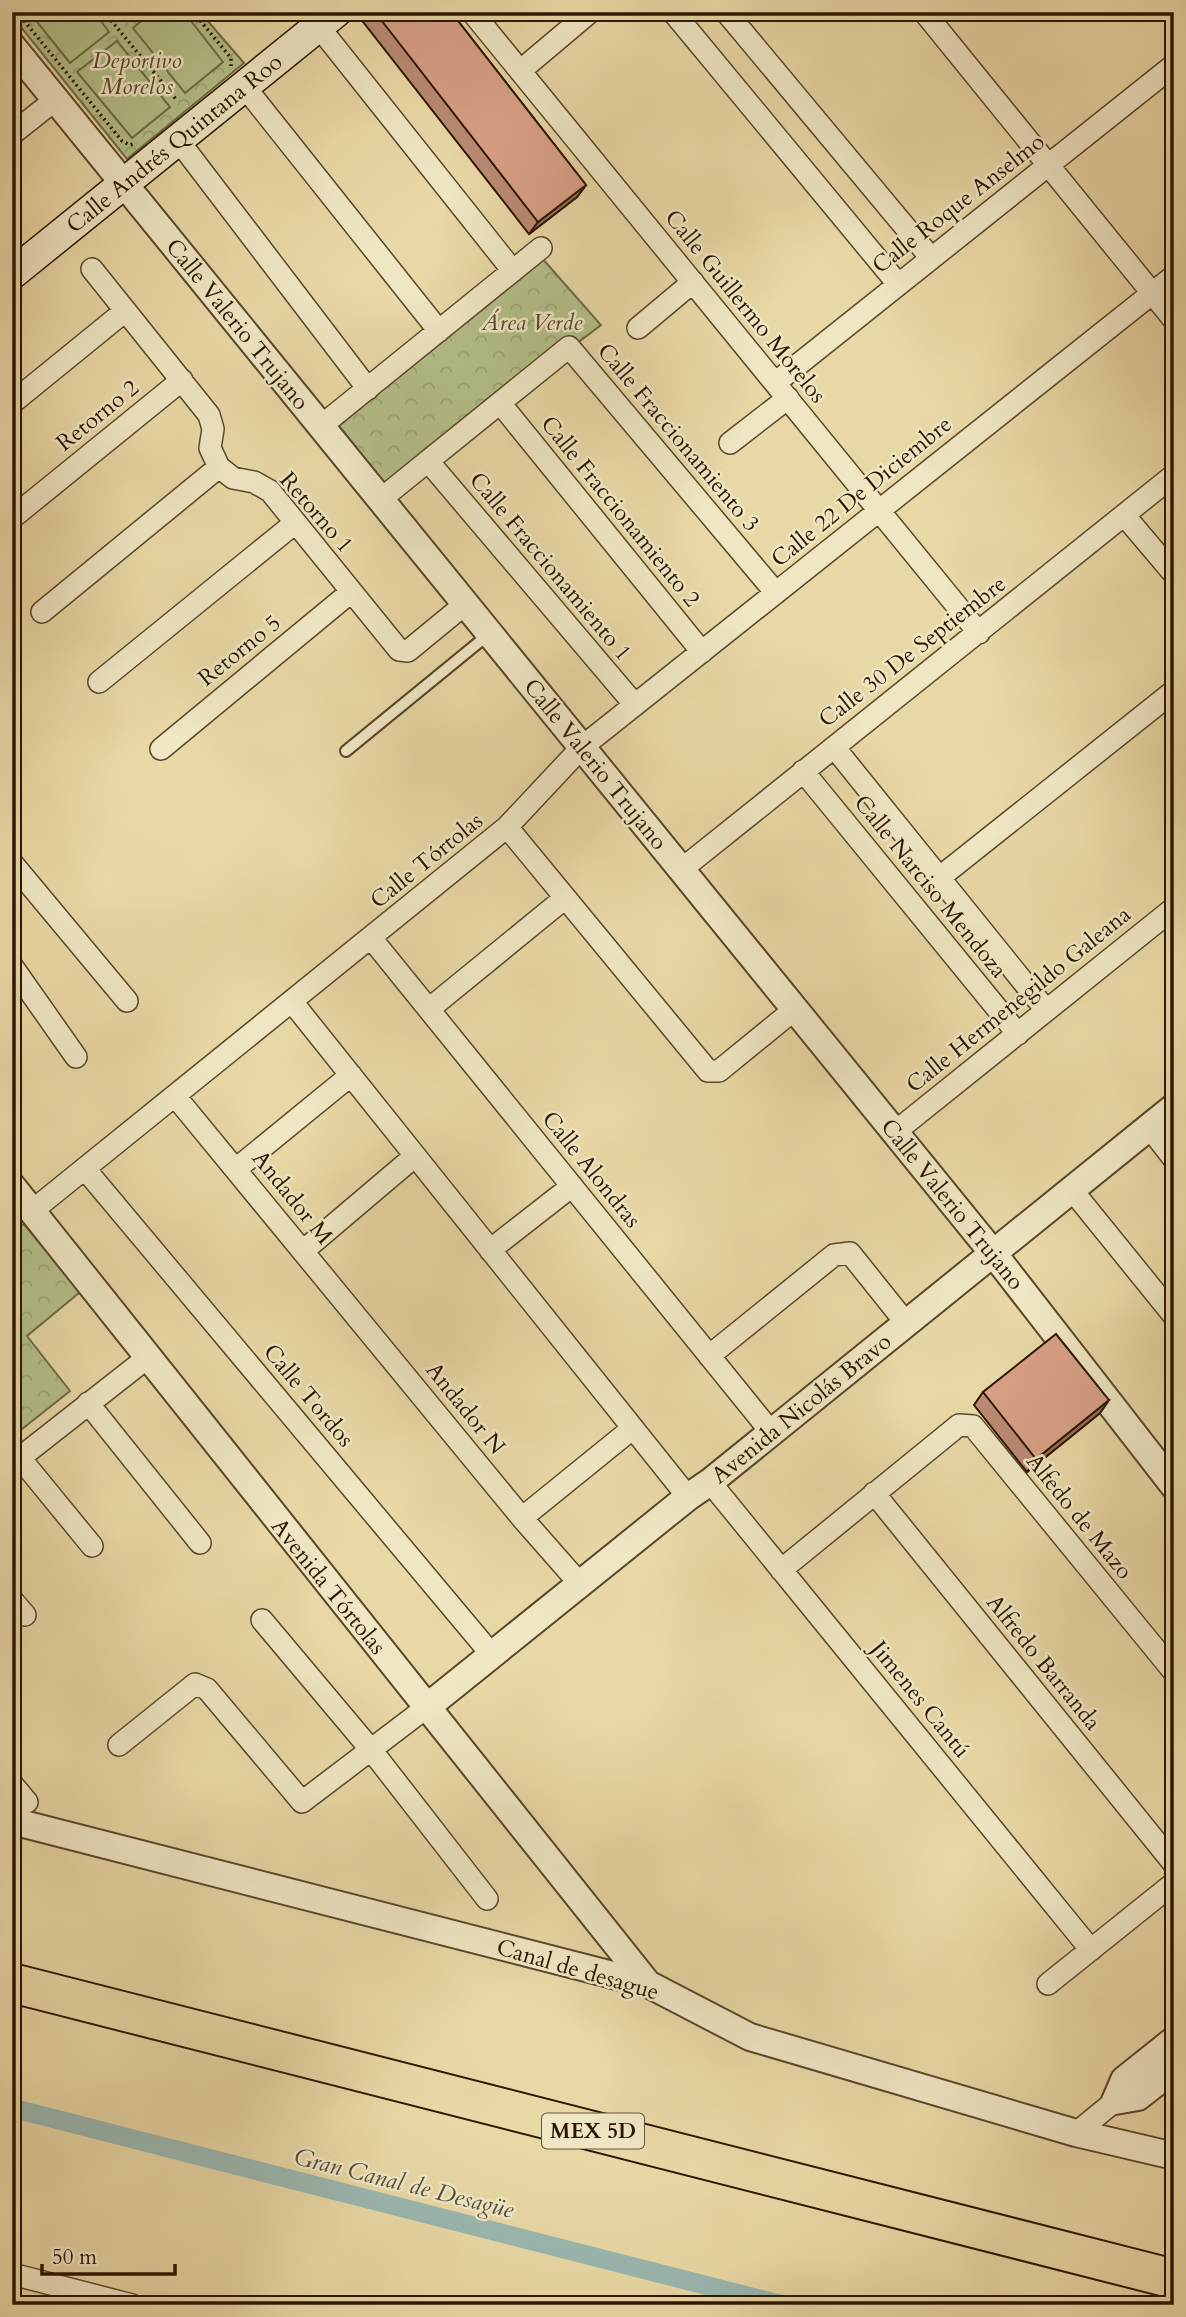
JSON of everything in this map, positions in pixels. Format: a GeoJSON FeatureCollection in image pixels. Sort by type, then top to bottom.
{"type":"FeatureCollection","features":[{"type":"Feature","properties":{"kind":"highway","name":"MEX 5D"},"geometry":{"type":"LineString","coordinates":[[12,1958],[1174,2253]]}},
{"type":"Feature","properties":{"kind":"highway","name":"MEX 5D"},"geometry":{"type":"LineString","coordinates":[[12,1983],[1174,2280]]}},
{"type":"Feature","properties":{"kind":"main road","name":"Calle Andrés Quintana Roo"},"geometry":{"type":"LineString","coordinates":[[12,274],[178,140],[237,78],[328,19]]}},
{"type":"Feature","properties":{"kind":"street","name":"Calle Guillermo Morelos"},"geometry":{"type":"LineString","coordinates":[[472,12],[979,633]]}},
{"type":"Feature","properties":{"kind":"street"},"geometry":{"type":"LineString","coordinates":[[520,71],[590,12]]}},
{"type":"Feature","properties":{"kind":"street"},"geometry":{"type":"LineString","coordinates":[[673,12],[898,284]]}},
{"type":"Feature","properties":{"kind":"street"},"geometry":{"type":"LineString","coordinates":[[726,12],[930,258]]}},
{"type":"Feature","properties":{"kind":"street"},"geometry":{"type":"LineString","coordinates":[[924,12],[1174,320]]}},
{"type":"Feature","properties":{"kind":"street"},"geometry":{"type":"LineString","coordinates":[[328,19],[513,271]]}},
{"type":"Feature","properties":{"kind":"street","name":"Calle Valerio Trujano"},"geometry":{"type":"LineString","coordinates":[[12,46],[993,1253],[1174,1486]]}},
{"type":"Feature","properties":{"kind":"street","name":"Calle Roque Anselmo"},"geometry":{"type":"LineString","coordinates":[[730,443],[781,390],[898,284],[1174,65]]}},
{"type":"Feature","properties":{"kind":"street"},"geometry":{"type":"LineString","coordinates":[[237,78],[439,331]]}},
{"type":"Feature","properties":{"kind":"street"},"geometry":{"type":"LineString","coordinates":[[12,134],[55,100]]}},
{"type":"Feature","properties":{"kind":"street"},"geometry":{"type":"LineString","coordinates":[[178,140],[368,389]]}},
{"type":"Feature","properties":{"kind":"street"},"geometry":{"type":"LineString","coordinates":[[321,426],[541,248]]}},
{"type":"Feature","properties":{"kind":"street"},"geometry":{"type":"LineString","coordinates":[[42,612],[219,467],[210,448],[213,429],[209,415],[92,269]]}},
{"type":"Feature","properties":{"kind":"street","name":"Calle 22 De Diciembre"},"geometry":{"type":"LineString","coordinates":[[582,747],[1174,276]]}},
{"type":"Feature","properties":{"kind":"street"},"geometry":{"type":"LineString","coordinates":[[638,328],[693,282]]}},
{"type":"Feature","properties":{"kind":"street"},"geometry":{"type":"LineString","coordinates":[[12,403],[125,311]]}},
{"type":"Feature","properties":{"kind":"street","name":"Calle Fraccionamiento 3"},"geometry":{"type":"LineString","coordinates":[[500,403],[569,347],[776,593]]}},
{"type":"Feature","properties":{"kind":"street","name":"Retorno 2"},"geometry":{"type":"LineString","coordinates":[[12,518],[182,380]]}},
{"type":"Feature","properties":{"kind":"street"},"geometry":{"type":"LineString","coordinates":[[380,499],[500,403]]}},
{"type":"Feature","properties":{"kind":"street","name":"Calle Fraccionamiento 2"},"geometry":{"type":"LineString","coordinates":[[500,403],[702,652]]}},
{"type":"Feature","properties":{"kind":"street","name":"Calle Fraccionamiento 1"},"geometry":{"type":"LineString","coordinates":[[428,461],[635,705]]}},
{"type":"Feature","properties":{"kind":"street","name":"Retorno 1"},"geometry":{"type":"LineString","coordinates":[[219,467],[233,478],[254,482],[270,491],[399,650],[408,651],[464,605]]}},
{"type":"Feature","properties":{"kind":"street","name":"Calle 30 De Septiembre"},"geometry":{"type":"LineString","coordinates":[[682,869],[1174,475]]}},
{"type":"Feature","properties":{"kind":"street"},"geometry":{"type":"LineString","coordinates":[[1124,515],[1174,573]]}},
{"type":"Feature","properties":{"kind":"street"},"geometry":{"type":"LineString","coordinates":[[99,682],[295,523]]}},
{"type":"Feature","properties":{"kind":"street","name":"Retorno 5"},"geometry":{"type":"LineString","coordinates":[[161,749],[351,592]]}},
{"type":"Feature","properties":{"kind":"street"},"geometry":{"type":"LineString","coordinates":[[939,878],[1174,691]]}},
{"type":"Feature","properties":{"kind":"street","name":"Calle Tórtolas"},"geometry":{"type":"LineString","coordinates":[[32,1211],[293,1003],[507,827],[582,747]]}},
{"type":"Feature","properties":{"kind":"street","name":"Calle Narciso Mendoza"},"geometry":{"type":"LineString","coordinates":[[834,747],[1046,1010]]}},
{"type":"Feature","properties":{"kind":"street","name":"Calle Narciso Mendoza"},"geometry":{"type":"LineString","coordinates":[[803,771],[1017,1034]]}},
{"type":"Feature","properties":{"kind":"street"},"geometry":{"type":"LineString","coordinates":[[507,827],[708,1071],[719,1071],[795,1009]]}},
{"type":"Feature","properties":{"kind":"street"},"geometry":{"type":"LineString","coordinates":[[12,863],[127,1001]]}},
{"type":"Feature","properties":{"kind":"street"},"geometry":{"type":"LineString","coordinates":[[429,1009],[565,898]]}},
{"type":"Feature","properties":{"kind":"street","name":"Calle Hermenegildo Galeana"},"geometry":{"type":"LineString","coordinates":[[895,1132],[1174,908]]}},
{"type":"Feature","properties":{"kind":"street","name":"Calle Alondras"},"geometry":{"type":"LineString","coordinates":[[372,939],[771,1432]]}},
{"type":"Feature","properties":{"kind":"street"},"geometry":{"type":"LineString","coordinates":[[15,978],[76,1057]]}},
{"type":"Feature","properties":{"kind":"street"},"geometry":{"type":"LineString","coordinates":[[293,1003],[688,1497]]}},
{"type":"Feature","properties":{"kind":"street"},"geometry":{"type":"LineString","coordinates":[[236,1169],[351,1075]]}},
{"type":"Feature","properties":{"kind":"street","name":"Andador M"},"geometry":{"type":"LineString","coordinates":[[175,1096],[370,1332]]}},
{"type":"Feature","properties":{"kind":"street","name":"Avenida Nicolás Bravo"},"geometry":{"type":"LineString","coordinates":[[427,1707],[1174,1107]]}},
{"type":"Feature","properties":{"kind":"street"},"geometry":{"type":"LineString","coordinates":[[1149,1127],[1174,1158]]}},
{"type":"Feature","properties":{"kind":"street"},"geometry":{"type":"LineString","coordinates":[[303,1251],[415,1156]]}},
{"type":"Feature","properties":{"kind":"street","name":"Calle Tordos"},"geometry":{"type":"LineString","coordinates":[[85,1169],[492,1655]]}},
{"type":"Feature","properties":{"kind":"street","name":"Avenida Tórtolas"},"geometry":{"type":"LineString","coordinates":[[12,1186],[648,1984]]}},
{"type":"Feature","properties":{"kind":"street"},"geometry":{"type":"LineString","coordinates":[[490,1250],[572,1186]]}},
{"type":"Feature","properties":{"kind":"street"},"geometry":{"type":"LineString","coordinates":[[1072,1190],[1174,1316]]}},
{"type":"Feature","properties":{"kind":"street"},"geometry":{"type":"LineString","coordinates":[[709,1356],[834,1255],[850,1253],[906,1323]]}},
{"type":"Feature","properties":{"kind":"street","name":"Andador N"},"geometry":{"type":"LineString","coordinates":[[370,1332],[522,1518]]}},
{"type":"Feature","properties":{"kind":"street"},"geometry":{"type":"LineString","coordinates":[[92,1546],[16,1461],[147,1358]]}},
{"type":"Feature","properties":{"kind":"street"},"geometry":{"type":"LineString","coordinates":[[88,1403],[200,1543]]}},
{"type":"Feature","properties":{"kind":"street","name":"Alfedo de Mazo"},"geometry":{"type":"LineString","coordinates":[[874,1493],[959,1425],[973,1426],[1174,1672]]}},
{"type":"Feature","properties":{"kind":"street"},"geometry":{"type":"LineString","coordinates":[[580,1584],[522,1518],[633,1428]]}},
{"type":"Feature","properties":{"kind":"street","name":"Jimenes Cantú"},"geometry":{"type":"LineString","coordinates":[[710,1482],[1091,1950]]}},
{"type":"Feature","properties":{"kind":"street"},"geometry":{"type":"LineString","coordinates":[[781,1570],[874,1493]]}},
{"type":"Feature","properties":{"kind":"street","name":"Alfredo Barranda"},"geometry":{"type":"LineString","coordinates":[[874,1493],[1174,1864]]}},
{"type":"Feature","properties":{"kind":"street"},"geometry":{"type":"LineString","coordinates":[[262,1620],[372,1751],[487,1899]]}},
{"type":"Feature","properties":{"kind":"street"},"geometry":{"type":"LineString","coordinates":[[119,1745],[195,1684],[207,1689],[302,1802],[427,1707]]}},
{"type":"Feature","properties":{"kind":"street"},"geometry":{"type":"LineString","coordinates":[[12,1784],[20,1812]]}},
{"type":"Feature","properties":{"kind":"street","name":"Canal de desague"},"geometry":{"type":"LineString","coordinates":[[20,1812],[648,1984],[750,2037],[1076,2133],[1174,2156]]}},
{"type":"Feature","properties":{"kind":"street"},"geometry":{"type":"LineString","coordinates":[[1048,1984],[1174,1883]]}},
{"type":"Feature","properties":{"kind":"street"},"geometry":{"type":"LineString","coordinates":[[1076,2133],[1115,2101],[1125,2080],[1174,2040]]}},
{"type":"Feature","properties":{"kind":"street"},"geometry":{"type":"LineString","coordinates":[[1115,2101],[1138,2097],[1174,2068]]}},
{"type":"Feature","properties":{"kind":"street"},"geometry":{"type":"LineString","coordinates":[[12,2274],[132,2305]]}},
{"type":"Feature","properties":{"kind":"lane"},"geometry":{"type":"LineString","coordinates":[[346,751],[489,634]]}},
{"type":"Feature","properties":{"kind":"path"},"geometry":{"type":"LineString","coordinates":[[17,12],[122,141],[130,145],[144,139]]}},
{"type":"Feature","properties":{"kind":"path"},"geometry":{"type":"LineString","coordinates":[[104,12],[176,99]]}},
{"type":"Feature","properties":{"kind":"path"},"geometry":{"type":"LineString","coordinates":[[193,12],[231,58],[237,78]]}},
{"type":"Feature","properties":{"kind":"green space","name":"Deportivo Morelos"},"geometry":{"type":"Polygon","coordinates":[[[12,12],[200,12],[244,63],[127,159],[12,16],[12,12]]]}},
{"type":"Feature","properties":{"kind":"green space"},"geometry":{"type":"Polygon","coordinates":[[[29,12],[94,12],[109,32],[70,63],[29,12]]]}},
{"type":"Feature","properties":{"kind":"green space"},"geometry":{"type":"Polygon","coordinates":[[[152,12],[184,12],[223,62],[185,93],[133,28],[152,12]]]}},
{"type":"Feature","properties":{"kind":"green space"},"geometry":{"type":"Polygon","coordinates":[[[117,41],[170,107],[132,138],[77,72],[117,41]]]}},
{"type":"Feature","properties":{"kind":"green space","name":"Área Verde"},"geometry":{"type":"Polygon","coordinates":[[[541,257],[601,325],[387,487],[339,426],[541,257]]]}},
{"type":"Feature","properties":{"kind":"green space"},"geometry":{"type":"Polygon","coordinates":[[[24,1224],[80,1292],[27,1336],[70,1391],[12,1437],[12,1230],[24,1224]]]}},
{"type":"Feature","properties":{"kind":"building"},"geometry":{"type":"Polygon","coordinates":[[[375,12],[451,12],[586,185],[538,222],[375,12]]]}},
{"type":"Feature","properties":{"kind":"building"},"geometry":{"type":"Polygon","coordinates":[[[1056,1334],[1109,1400],[1036,1459],[983,1392],[1056,1334]]]}},
{"type":"Feature","properties":{"kind":"waterway","name":"Gran Canal de Desagüe"},"geometry":{"type":"LineString","coordinates":[[12,2108],[783,2305]]}}]}
